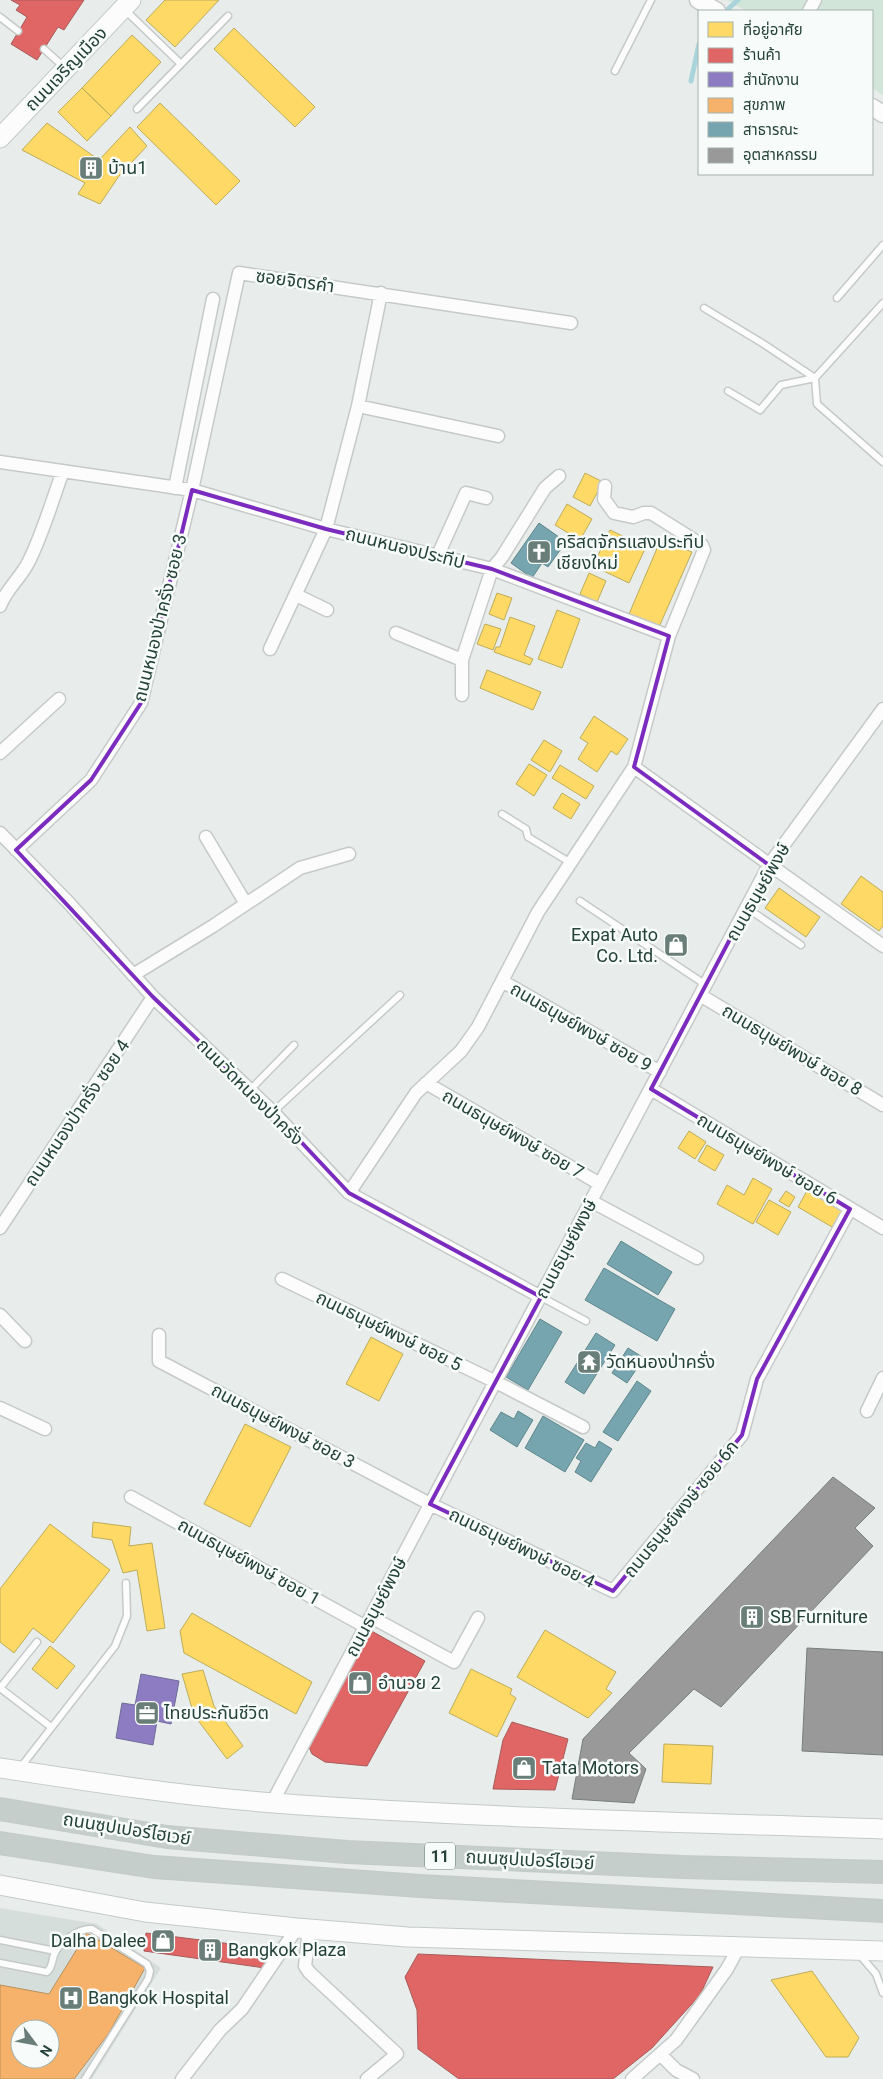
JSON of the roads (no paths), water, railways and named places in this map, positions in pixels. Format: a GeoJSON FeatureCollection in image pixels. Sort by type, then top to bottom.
{"type":"FeatureCollection","features":[{"type":"Feature","properties":{"kind":"highway","name":"ถนนซุปเปอร์ไฮเวย์"},"geometry":{"type":"LineString","coordinates":[[0,1808],[167,1837],[347,1852],[883,1872]]}},
{"type":"Feature","properties":{"kind":"highway","name":"ถนนซุปเปอร์ไฮเวย์"},"geometry":{"type":"LineString","coordinates":[[0,1843],[154,1867],[420,1886],[883,1911]]}},
{"type":"Feature","properties":{"kind":"main road","name":"ถนนเจริญเมือง"},"geometry":{"type":"LineString","coordinates":[[0,138],[127,4]]}},
{"type":"Feature","properties":{"kind":"main road"},"geometry":{"type":"LineString","coordinates":[[9,1769],[123,1787],[272,1803],[463,1814],[883,1829]]}},
{"type":"Feature","properties":{"kind":"main road"},"geometry":{"type":"LineString","coordinates":[[0,1885],[145,1912],[303,1929],[407,1937],[883,1951]]}},
{"type":"Feature","properties":{"kind":"street","name":"ซอยจิตรคำ"},"geometry":{"type":"LineString","coordinates":[[192,490],[239,273],[571,323]]}},
{"type":"Feature","properties":{"kind":"street"},"geometry":{"type":"LineString","coordinates":[[270,649],[326,529],[358,406],[381,293]]}},
{"type":"Feature","properties":{"kind":"street"},"geometry":{"type":"LineString","coordinates":[[175,488],[213,299]]}},
{"type":"Feature","properties":{"kind":"street"},"geometry":{"type":"LineString","coordinates":[[358,406],[498,436]]}},
{"type":"Feature","properties":{"kind":"street","name":"ถนนหนองประทีป"},"geometry":{"type":"LineString","coordinates":[[0,462],[192,490],[326,529],[492,569],[669,636]]}},
{"type":"Feature","properties":{"kind":"street"},"geometry":{"type":"LineString","coordinates":[[0,606],[3,598],[23,572],[34,551],[63,471]]}},
{"type":"Feature","properties":{"kind":"street"},"geometry":{"type":"LineString","coordinates":[[462,695],[462,660],[492,569],[502,557],[545,488],[559,476]]}},
{"type":"Feature","properties":{"kind":"street"},"geometry":{"type":"LineString","coordinates":[[348,1193],[416,1093],[461,1051],[478,1027],[538,912],[634,767],[669,636],[704,547],[651,513],[644,512],[633,517],[614,513],[604,499],[606,486]]}},
{"type":"Feature","properties":{"kind":"street","name":"ถนนหนองป่าครั่ง ซอย 3"},"geometry":{"type":"LineString","coordinates":[[16,850],[91,780],[142,703],[192,490]]}},
{"type":"Feature","properties":{"kind":"street"},"geometry":{"type":"LineString","coordinates":[[438,555],[466,493],[486,498]]}},
{"type":"Feature","properties":{"kind":"street"},"geometry":{"type":"LineString","coordinates":[[296,595],[327,610]]}},
{"type":"Feature","properties":{"kind":"street"},"geometry":{"type":"LineString","coordinates":[[396,633],[462,660]]}},
{"type":"Feature","properties":{"kind":"street"},"geometry":{"type":"LineString","coordinates":[[0,753],[59,698]]}},
{"type":"Feature","properties":{"kind":"street","name":"ถนนธนุษย์พงษ์"},"geometry":{"type":"LineString","coordinates":[[272,1803],[769,865],[883,709]]}},
{"type":"Feature","properties":{"kind":"street"},"geometry":{"type":"LineString","coordinates":[[634,767],[769,865],[881,942]]}},
{"type":"Feature","properties":{"kind":"street","name":"ถนนวัดหนองป่าครั่ง"},"geometry":{"type":"LineString","coordinates":[[0,832],[68,902],[153,998],[273,1112],[348,1193],[540,1297]]}},
{"type":"Feature","properties":{"kind":"street"},"geometry":{"type":"LineString","coordinates":[[206,837],[246,904]]}},
{"type":"Feature","properties":{"kind":"street"},"geometry":{"type":"LineString","coordinates":[[133,975],[300,868],[349,854]]}},
{"type":"Feature","properties":{"kind":"street","name":"ถนนธนุษย์พงษ์ ซอย 9"},"geometry":{"type":"LineString","coordinates":[[502,982],[660,1072]]}},
{"type":"Feature","properties":{"kind":"street","name":"ถนนธนุษย์พงษ์ ซอย 8"},"geometry":{"type":"LineString","coordinates":[[703,990],[883,1104]]}},
{"type":"Feature","properties":{"kind":"street","name":"ถนนหนองป่าครั่ง ซอย 4"},"geometry":{"type":"LineString","coordinates":[[0,1228],[153,998]]}},
{"type":"Feature","properties":{"kind":"street","name":"ถนนธนุษย์พงษ์ ซอย 7"},"geometry":{"type":"LineString","coordinates":[[426,1083],[600,1184]]}},
{"type":"Feature","properties":{"kind":"street","name":"ถนนธนุษย์พงษ์ ซอย 6"},"geometry":{"type":"LineString","coordinates":[[651,1089],[850,1210],[883,1228]]}},
{"type":"Feature","properties":{"kind":"street"},"geometry":{"type":"LineString","coordinates":[[591,1201],[696,1258]]}},
{"type":"Feature","properties":{"kind":"street","name":"ถนนธนุษย์พงษ์ ซอย 6ก"},"geometry":{"type":"LineString","coordinates":[[613,1591],[742,1435],[757,1379],[850,1210]]}},
{"type":"Feature","properties":{"kind":"street","name":"ถนนธนุษย์พงษ์ ซอย 5"},"geometry":{"type":"LineString","coordinates":[[282,1280],[496,1382],[583,1427]]}},
{"type":"Feature","properties":{"kind":"street"},"geometry":{"type":"LineString","coordinates":[[0,1315],[25,1341]]}},
{"type":"Feature","properties":{"kind":"street","name":"ถนนธนุษย์พงษ์ ซอย 3"},"geometry":{"type":"LineString","coordinates":[[159,1335],[159,1361],[430,1504]]}},
{"type":"Feature","properties":{"kind":"street"},"geometry":{"type":"LineString","coordinates":[[866,1411],[883,1378]]}},
{"type":"Feature","properties":{"kind":"street"},"geometry":{"type":"LineString","coordinates":[[0,1408],[45,1429]]}},
{"type":"Feature","properties":{"kind":"street","name":"ถนนธนุษย์พงษ์ ซอย 1"},"geometry":{"type":"LineString","coordinates":[[131,1497],[368,1622],[454,1662],[478,1618]]}},
{"type":"Feature","properties":{"kind":"street","name":"ถนนธนุษย์พงษ์ ซอย 4"},"geometry":{"type":"LineString","coordinates":[[430,1504],[613,1591]]}},
{"type":"Feature","properties":{"kind":"street"},"geometry":{"type":"LineString","coordinates":[[182,2079],[220,2030],[242,2009],[303,1929]]}},
{"type":"Feature","properties":{"kind":"street"},"geometry":{"type":"LineString","coordinates":[[303,1929],[306,1966],[309,1972],[397,2054],[367,2079]]}},
{"type":"Feature","properties":{"kind":"street"},"geometry":{"type":"LineString","coordinates":[[632,2079],[676,2040],[727,1969],[739,1947]]}},
{"type":"Feature","properties":{"kind":"street"},"geometry":{"type":"LineString","coordinates":[[661,2055],[676,2070],[693,2079]]}},
{"type":"Feature","properties":{"kind":"lane"},"geometry":{"type":"LineString","coordinates":[[615,71],[652,0]]}},
{"type":"Feature","properties":{"kind":"lane"},"geometry":{"type":"LineString","coordinates":[[127,4],[181,64]]}},
{"type":"Feature","properties":{"kind":"lane"},"geometry":{"type":"LineString","coordinates":[[137,109],[228,16]]}},
{"type":"Feature","properties":{"kind":"lane"},"geometry":{"type":"LineString","coordinates":[[0,17],[18,31]]}},
{"type":"Feature","properties":{"kind":"lane"},"geometry":{"type":"LineString","coordinates":[[44,50],[66,68]]}},
{"type":"Feature","properties":{"kind":"lane"},"geometry":{"type":"LineString","coordinates":[[837,298],[883,245]]}},
{"type":"Feature","properties":{"kind":"lane"},"geometry":{"type":"LineString","coordinates":[[728,391],[760,410],[781,385],[815,378],[883,303]]}},
{"type":"Feature","properties":{"kind":"lane"},"geometry":{"type":"LineString","coordinates":[[704,308],[815,378]]}},
{"type":"Feature","properties":{"kind":"lane"},"geometry":{"type":"LineString","coordinates":[[815,378],[817,404],[883,462]]}},
{"type":"Feature","properties":{"kind":"lane"},"geometry":{"type":"LineString","coordinates":[[502,814],[526,829],[528,837],[571,863]]}},
{"type":"Feature","properties":{"kind":"lane"},"geometry":{"type":"LineString","coordinates":[[580,901],[703,990]]}},
{"type":"Feature","properties":{"kind":"lane"},"geometry":{"type":"LineString","coordinates":[[746,908],[801,945]]}},
{"type":"Feature","properties":{"kind":"lane"},"geometry":{"type":"LineString","coordinates":[[273,1112],[400,995]]}},
{"type":"Feature","properties":{"kind":"lane"},"geometry":{"type":"LineString","coordinates":[[250,1090],[294,1045]]}},
{"type":"Feature","properties":{"kind":"lane"},"geometry":{"type":"LineString","coordinates":[[540,1297],[586,1321]]}},
{"type":"Feature","properties":{"kind":"lane"},"geometry":{"type":"LineString","coordinates":[[9,1769],[52,1728],[114,1646],[127,1616],[126,1584]]}},
{"type":"Feature","properties":{"kind":"lane"},"geometry":{"type":"LineString","coordinates":[[37,1642],[0,1688],[52,1728]]}},
{"type":"Feature","properties":{"kind":"lane"},"geometry":{"type":"LineString","coordinates":[[0,1963],[47,1972],[52,1968],[55,1952],[76,1932],[84,1928],[92,1929],[148,1964],[150,1971],[148,1979],[85,2079]]}},
{"type":"Feature","properties":{"kind":"lane"},"geometry":{"type":"LineString","coordinates":[[0,1940],[55,1952]]}},
{"type":"Feature","properties":{"kind":"lane"},"geometry":{"type":"LineString","coordinates":[[854,1950],[879,1974],[883,1993]]}},
{"type":"Feature","properties":{"kind":"waterway"},"geometry":{"type":"LineString","coordinates":[[727,10],[738,0]]}},
{"type":"Feature","properties":{"kind":"waterway"},"geometry":{"type":"LineString","coordinates":[[691,81],[698,49]]}},
{"type":"Feature","properties":{"kind":"place","name":"บ้าน1"},"geometry":{"type":"Point","coordinates":[91,168]}},
{"type":"Feature","properties":{"kind":"place","name":"คริสตจักรแสงประทีป เชียงใหม่"},"geometry":{"type":"Point","coordinates":[539,552]}},
{"type":"Feature","properties":{"kind":"place","name":"Expat Auto Co. Ltd."},"geometry":{"type":"Point","coordinates":[676,945]}},
{"type":"Feature","properties":{"kind":"place","name":"วัดหนองป่าครั่ง"},"geometry":{"type":"Point","coordinates":[589,1362]}},
{"type":"Feature","properties":{"kind":"place","name":"SB Furniture"},"geometry":{"type":"Point","coordinates":[752,1617]}},
{"type":"Feature","properties":{"kind":"place","name":"อำนวย 2"},"geometry":{"type":"Point","coordinates":[360,1683]}},
{"type":"Feature","properties":{"kind":"place","name":"ไทยประกันชีวิต"},"geometry":{"type":"Point","coordinates":[147,1713]}},
{"type":"Feature","properties":{"kind":"place","name":"Tata Motors"},"geometry":{"type":"Point","coordinates":[524,1768]}},
{"type":"Feature","properties":{"kind":"place","name":"Dalha Dalee"},"geometry":{"type":"Point","coordinates":[163,1941]}},
{"type":"Feature","properties":{"kind":"place","name":"Bangkok Plaza"},"geometry":{"type":"Point","coordinates":[210,1950]}},
{"type":"Feature","properties":{"kind":"place","name":"Bangkok Hospital"},"geometry":{"type":"Point","coordinates":[71,1998]}}]}
